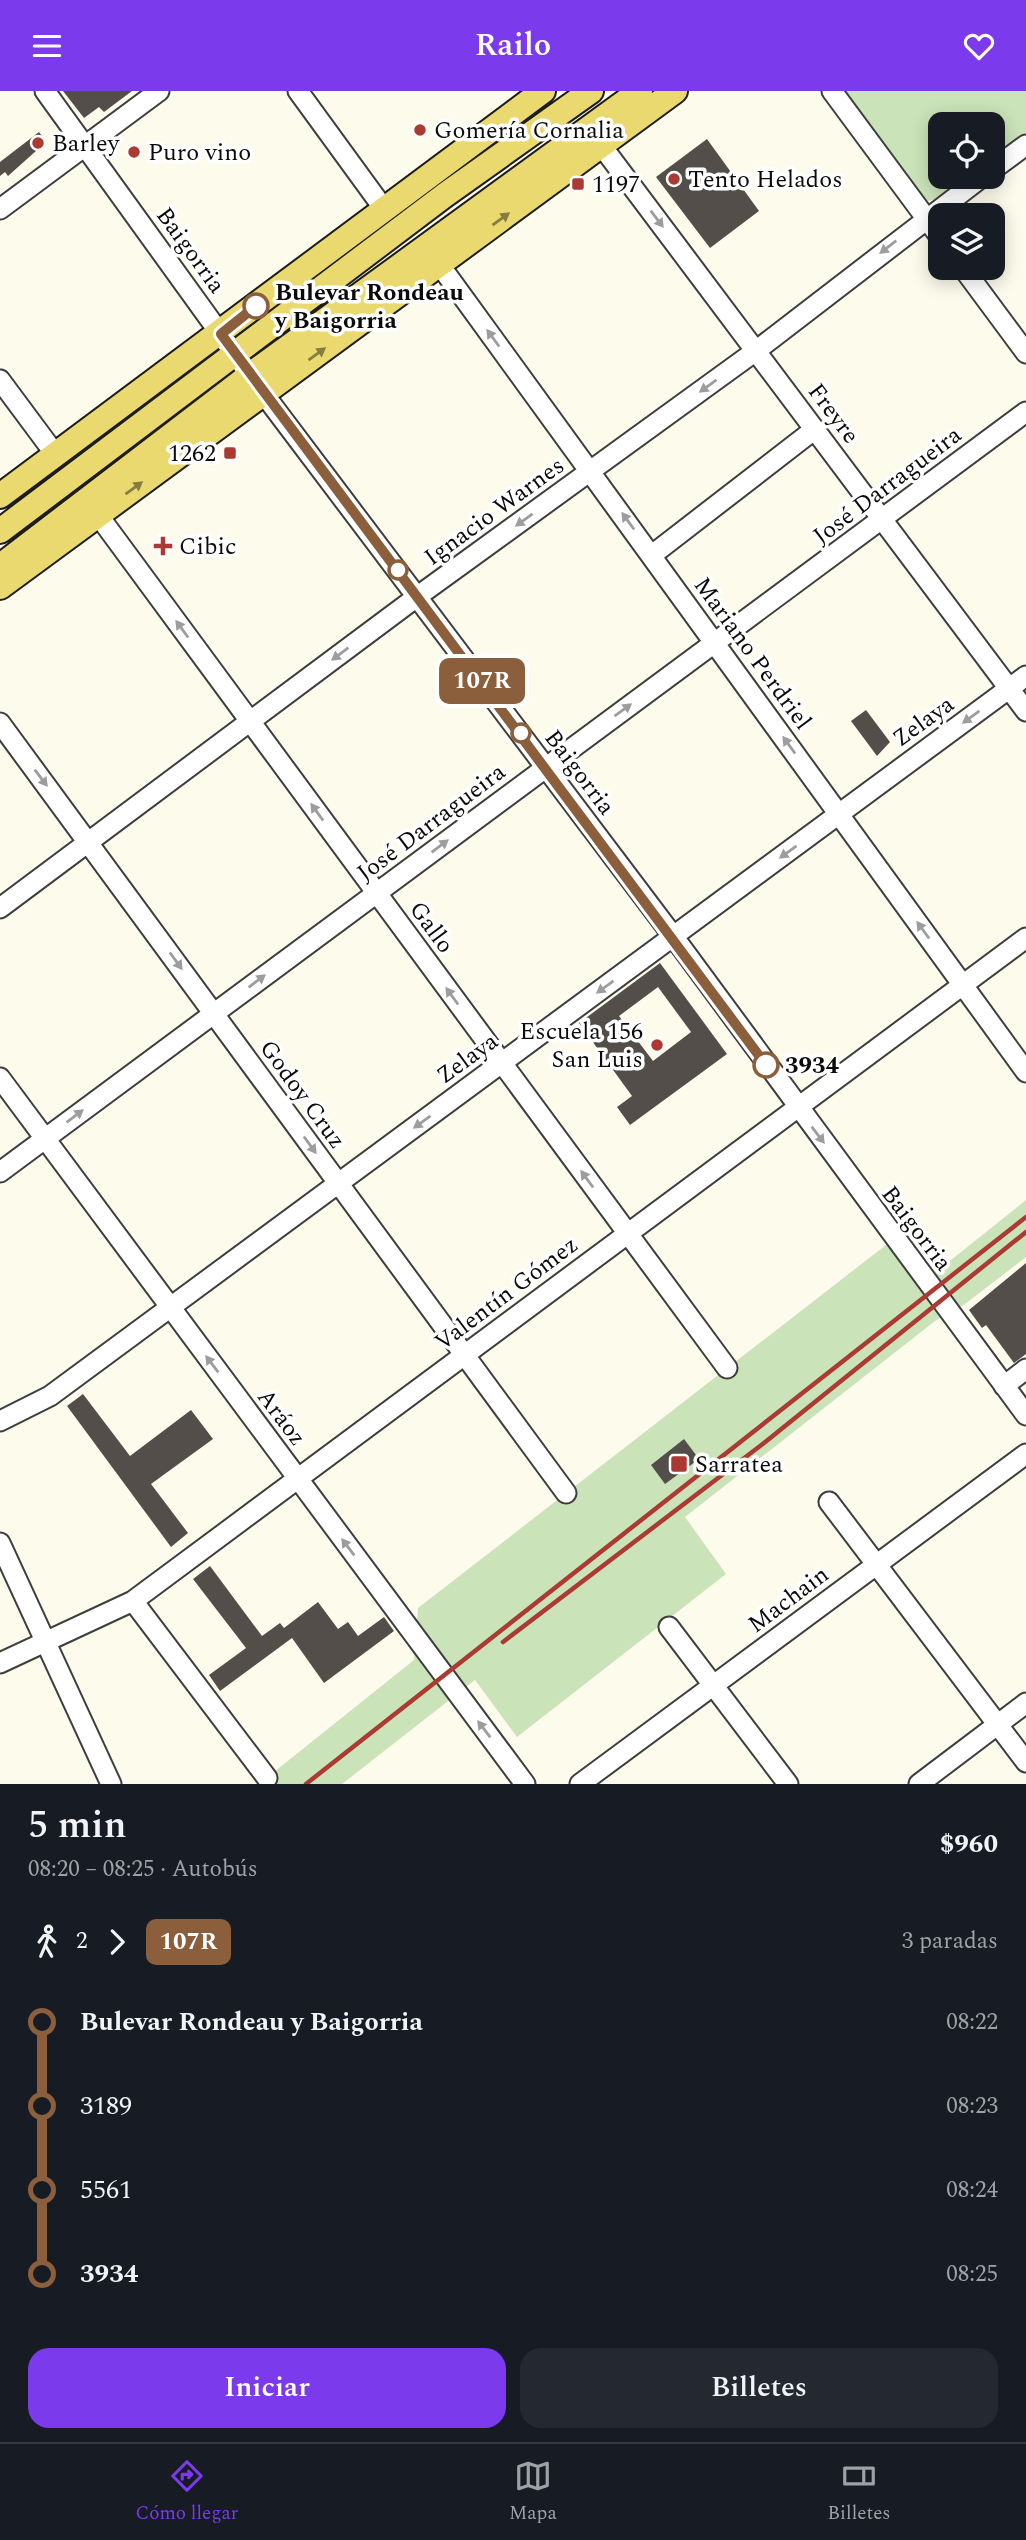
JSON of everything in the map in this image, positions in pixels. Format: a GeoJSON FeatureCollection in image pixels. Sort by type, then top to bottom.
{"type":"FeatureCollection","features":[{"type":"Feature","properties":{"kind":"main road"},"geometry":{"type":"LineString","coordinates":[[0,531],[228,343],[335,246],[543,91]]}},
{"type":"Feature","properties":{"kind":"main road"},"geometry":{"type":"LineString","coordinates":[[0,496],[55,454],[228,343],[592,91]]}},
{"type":"Feature","properties":{"kind":"main road"},"geometry":{"type":"LineString","coordinates":[[0,587],[98,515],[257,384],[640,91]]}},
{"type":"Feature","properties":{"kind":"main road"},"geometry":{"type":"LineString","coordinates":[[0,566],[257,384],[439,264],[675,91]]}},
{"type":"Feature","properties":{"kind":"main road"},"geometry":{"type":"LineString","coordinates":[[562,149],[635,120]]}},
{"type":"Feature","properties":{"kind":"main road"},"geometry":{"type":"LineString","coordinates":[[335,246],[445,195]]}},
{"type":"Feature","properties":{"kind":"main road"},"geometry":{"type":"LineString","coordinates":[[31,543],[68,537]]}},
{"type":"Feature","properties":{"kind":"street","name":"Baigorria"},"geometry":{"type":"LineString","coordinates":[[45,91],[257,384],[673,936],[1026,1415]]}},
{"type":"Feature","properties":{"kind":"street"},"geometry":{"type":"LineString","coordinates":[[0,209],[159,91]]}},
{"type":"Feature","properties":{"kind":"street"},"geometry":{"type":"LineString","coordinates":[[298,91],[384,209]]}},
{"type":"Feature","properties":{"kind":"street"},"geometry":{"type":"LineString","coordinates":[[832,91],[928,222]]}},
{"type":"Feature","properties":{"kind":"street","name":"Freyre"},"geometry":{"type":"LineString","coordinates":[[601,145],[1026,711]]}},
{"type":"Feature","properties":{"kind":"street"},"geometry":{"type":"LineString","coordinates":[[1005,160],[1026,145]]}},
{"type":"Feature","properties":{"kind":"street","name":"Ignacio Warnes"},"geometry":{"type":"LineString","coordinates":[[0,908],[418,596],[757,350],[965,189]]}},
{"type":"Feature","properties":{"kind":"street","name":"Mariano Perdriel"},"geometry":{"type":"LineString","coordinates":[[439,264],[592,471],[1026,1072]]}},
{"type":"Feature","properties":{"kind":"street"},"geometry":{"type":"LineString","coordinates":[[972,280],[1026,353]]}},
{"type":"Feature","properties":{"kind":"street"},"geometry":{"type":"LineString","coordinates":[[0,380],[55,454]]}},
{"type":"Feature","properties":{"kind":"street","name":"José Darragueira"},"geometry":{"type":"LineString","coordinates":[[0,1171],[1026,412]]}},
{"type":"Feature","properties":{"kind":"street"},"geometry":{"type":"LineString","coordinates":[[652,555],[816,429]]}},
{"type":"Feature","properties":{"kind":"street","name":"Gallo"},"geometry":{"type":"LineString","coordinates":[[98,515],[727,1368]]}},
{"type":"Feature","properties":{"kind":"street","name":"Zelaya"},"geometry":{"type":"LineString","coordinates":[[0,1421],[50,1397],[1026,676]]}},
{"type":"Feature","properties":{"kind":"street","name":"Godoy Cruz"},"geometry":{"type":"LineString","coordinates":[[0,723],[565,1493]]}},
{"type":"Feature","properties":{"kind":"street","name":"Valentín Gómez"},"geometry":{"type":"LineString","coordinates":[[0,1663],[133,1601],[1026,938]]}},
{"type":"Feature","properties":{"kind":"street","name":"Aráoz"},"geometry":{"type":"LineString","coordinates":[[0,1079],[524,1784]]}},
{"type":"Feature","properties":{"kind":"street"},"geometry":{"type":"LineString","coordinates":[[1004,1386],[1026,1369]]}},
{"type":"Feature","properties":{"kind":"street","name":"Machain"},"geometry":{"type":"LineString","coordinates":[[580,1784],[1026,1454]]}},
{"type":"Feature","properties":{"kind":"street"},"geometry":{"type":"LineString","coordinates":[[829,1502],[1026,1762]]}},
{"type":"Feature","properties":{"kind":"street"},"geometry":{"type":"LineString","coordinates":[[0,1543],[111,1784]]}},
{"type":"Feature","properties":{"kind":"street"},"geometry":{"type":"LineString","coordinates":[[133,1601],[267,1778]]}},
{"type":"Feature","properties":{"kind":"street"},"geometry":{"type":"LineString","coordinates":[[670,1627],[788,1784]]}},
{"type":"Feature","properties":{"kind":"street"},"geometry":{"type":"LineString","coordinates":[[919,1784],[1026,1703]]}},
{"type":"Feature","properties":{"kind":"green space"},"geometry":{"type":"Polygon","coordinates":[[[843,91],[1026,91],[1026,133],[1005,148],[1005,112],[928,112],[928,189],[949,189],[933,200],[926,201],[843,91]]]}},
{"type":"Feature","properties":{"kind":"green space"},"geometry":{"type":"Polygon","coordinates":[[[1026,1200],[1026,1257],[965,1304],[935,1321],[685,1517],[726,1574],[517,1737],[475,1680],[342,1784],[259,1784],[414,1660],[418,1608],[895,1238],[926,1280],[1026,1200]]]}},
{"type":"Feature","properties":{"kind":"building"},"geometry":{"type":"Polygon","coordinates":[[[63,91],[132,91],[104,112],[99,107],[84,118],[63,91]]]}},
{"type":"Feature","properties":{"kind":"building"},"geometry":{"type":"Polygon","coordinates":[[[39,132],[46,142],[8,176],[5,172],[0,176],[0,162],[39,132]]]}},
{"type":"Feature","properties":{"kind":"building"},"geometry":{"type":"Polygon","coordinates":[[[707,139],[759,211],[710,248],[656,177],[707,139]]]}},
{"type":"Feature","properties":{"kind":"building"},"geometry":{"type":"Polygon","coordinates":[[[866,710],[890,742],[877,756],[851,721],[866,710]]]}},
{"type":"Feature","properties":{"kind":"building","name":"Escuela 156 San Luis"},"geometry":{"type":"Polygon","coordinates":[[[660,963],[727,1054],[630,1125],[617,1107],[632,1096],[579,1023],[660,963]],[[658,987],[619,1016],[653,1061],[691,1032],[658,987]]]}},
{"type":"Feature","properties":{"kind":"building"},"geometry":{"type":"Polygon","coordinates":[[[1026,1263],[1026,1354],[1014,1363],[986,1325],[982,1328],[969,1310],[1026,1263]]]}},
{"type":"Feature","properties":{"kind":"building"},"geometry":{"type":"Polygon","coordinates":[[[83,1394],[130,1456],[191,1410],[213,1439],[151,1484],[188,1533],[171,1547],[67,1406],[83,1394]]]}},
{"type":"Feature","properties":{"kind":"building"},"geometry":{"type":"Polygon","coordinates":[[[684,1439],[699,1459],[665,1484],[651,1465],[684,1439]]]}},
{"type":"Feature","properties":{"kind":"building"},"geometry":{"type":"Polygon","coordinates":[[[210,1566],[262,1636],[280,1623],[284,1628],[318,1602],[338,1629],[348,1622],[358,1636],[384,1617],[394,1631],[324,1683],[292,1638],[220,1691],[209,1675],[246,1648],[193,1579],[210,1566]]]}},
{"type":"Feature","properties":{"kind":"railway"},"geometry":{"type":"LineString","coordinates":[[306,1784],[1026,1217]]}},
{"type":"Feature","properties":{"kind":"railway"},"geometry":{"type":"LineString","coordinates":[[503,1642],[764,1443],[1026,1232]]}},
{"type":"Feature","properties":{"kind":"bus line","name":"107R"},"geometry":{"type":"LineString","coordinates":[[256,306],[221,334],[673,936],[766,1065]]}},
{"type":"Feature","properties":{"kind":"place","name":"Gomería Cornalia"},"geometry":{"type":"Point","coordinates":[420,130]}},
{"type":"Feature","properties":{"kind":"place","name":"Barley"},"geometry":{"type":"Point","coordinates":[38,143]}},
{"type":"Feature","properties":{"kind":"place","name":"Puro vino"},"geometry":{"type":"Point","coordinates":[134,152]}},
{"type":"Feature","properties":{"kind":"place","name":"Tento Helados"},"geometry":{"type":"Point","coordinates":[674,179]}},
{"type":"Feature","properties":{"kind":"place","name":"1197"},"geometry":{"type":"Point","coordinates":[578,184]}},
{"type":"Feature","properties":{"kind":"place","name":"Bulevar Rondeau y Baigorria"},"geometry":{"type":"Point","coordinates":[256,306]}},
{"type":"Feature","properties":{"kind":"place","name":"1262"},"geometry":{"type":"Point","coordinates":[230,453]}},
{"type":"Feature","properties":{"kind":"place","name":"Cibic"},"geometry":{"type":"Point","coordinates":[163,546]}},
{"type":"Feature","properties":{"kind":"place","name":"Escuela 156 San Luis"},"geometry":{"type":"Point","coordinates":[657,1045]}},
{"type":"Feature","properties":{"kind":"place","name":"3934"},"geometry":{"type":"Point","coordinates":[766,1065]}},
{"type":"Feature","properties":{"kind":"place","name":"Sarratea"},"geometry":{"type":"Point","coordinates":[679,1464]}}]}
